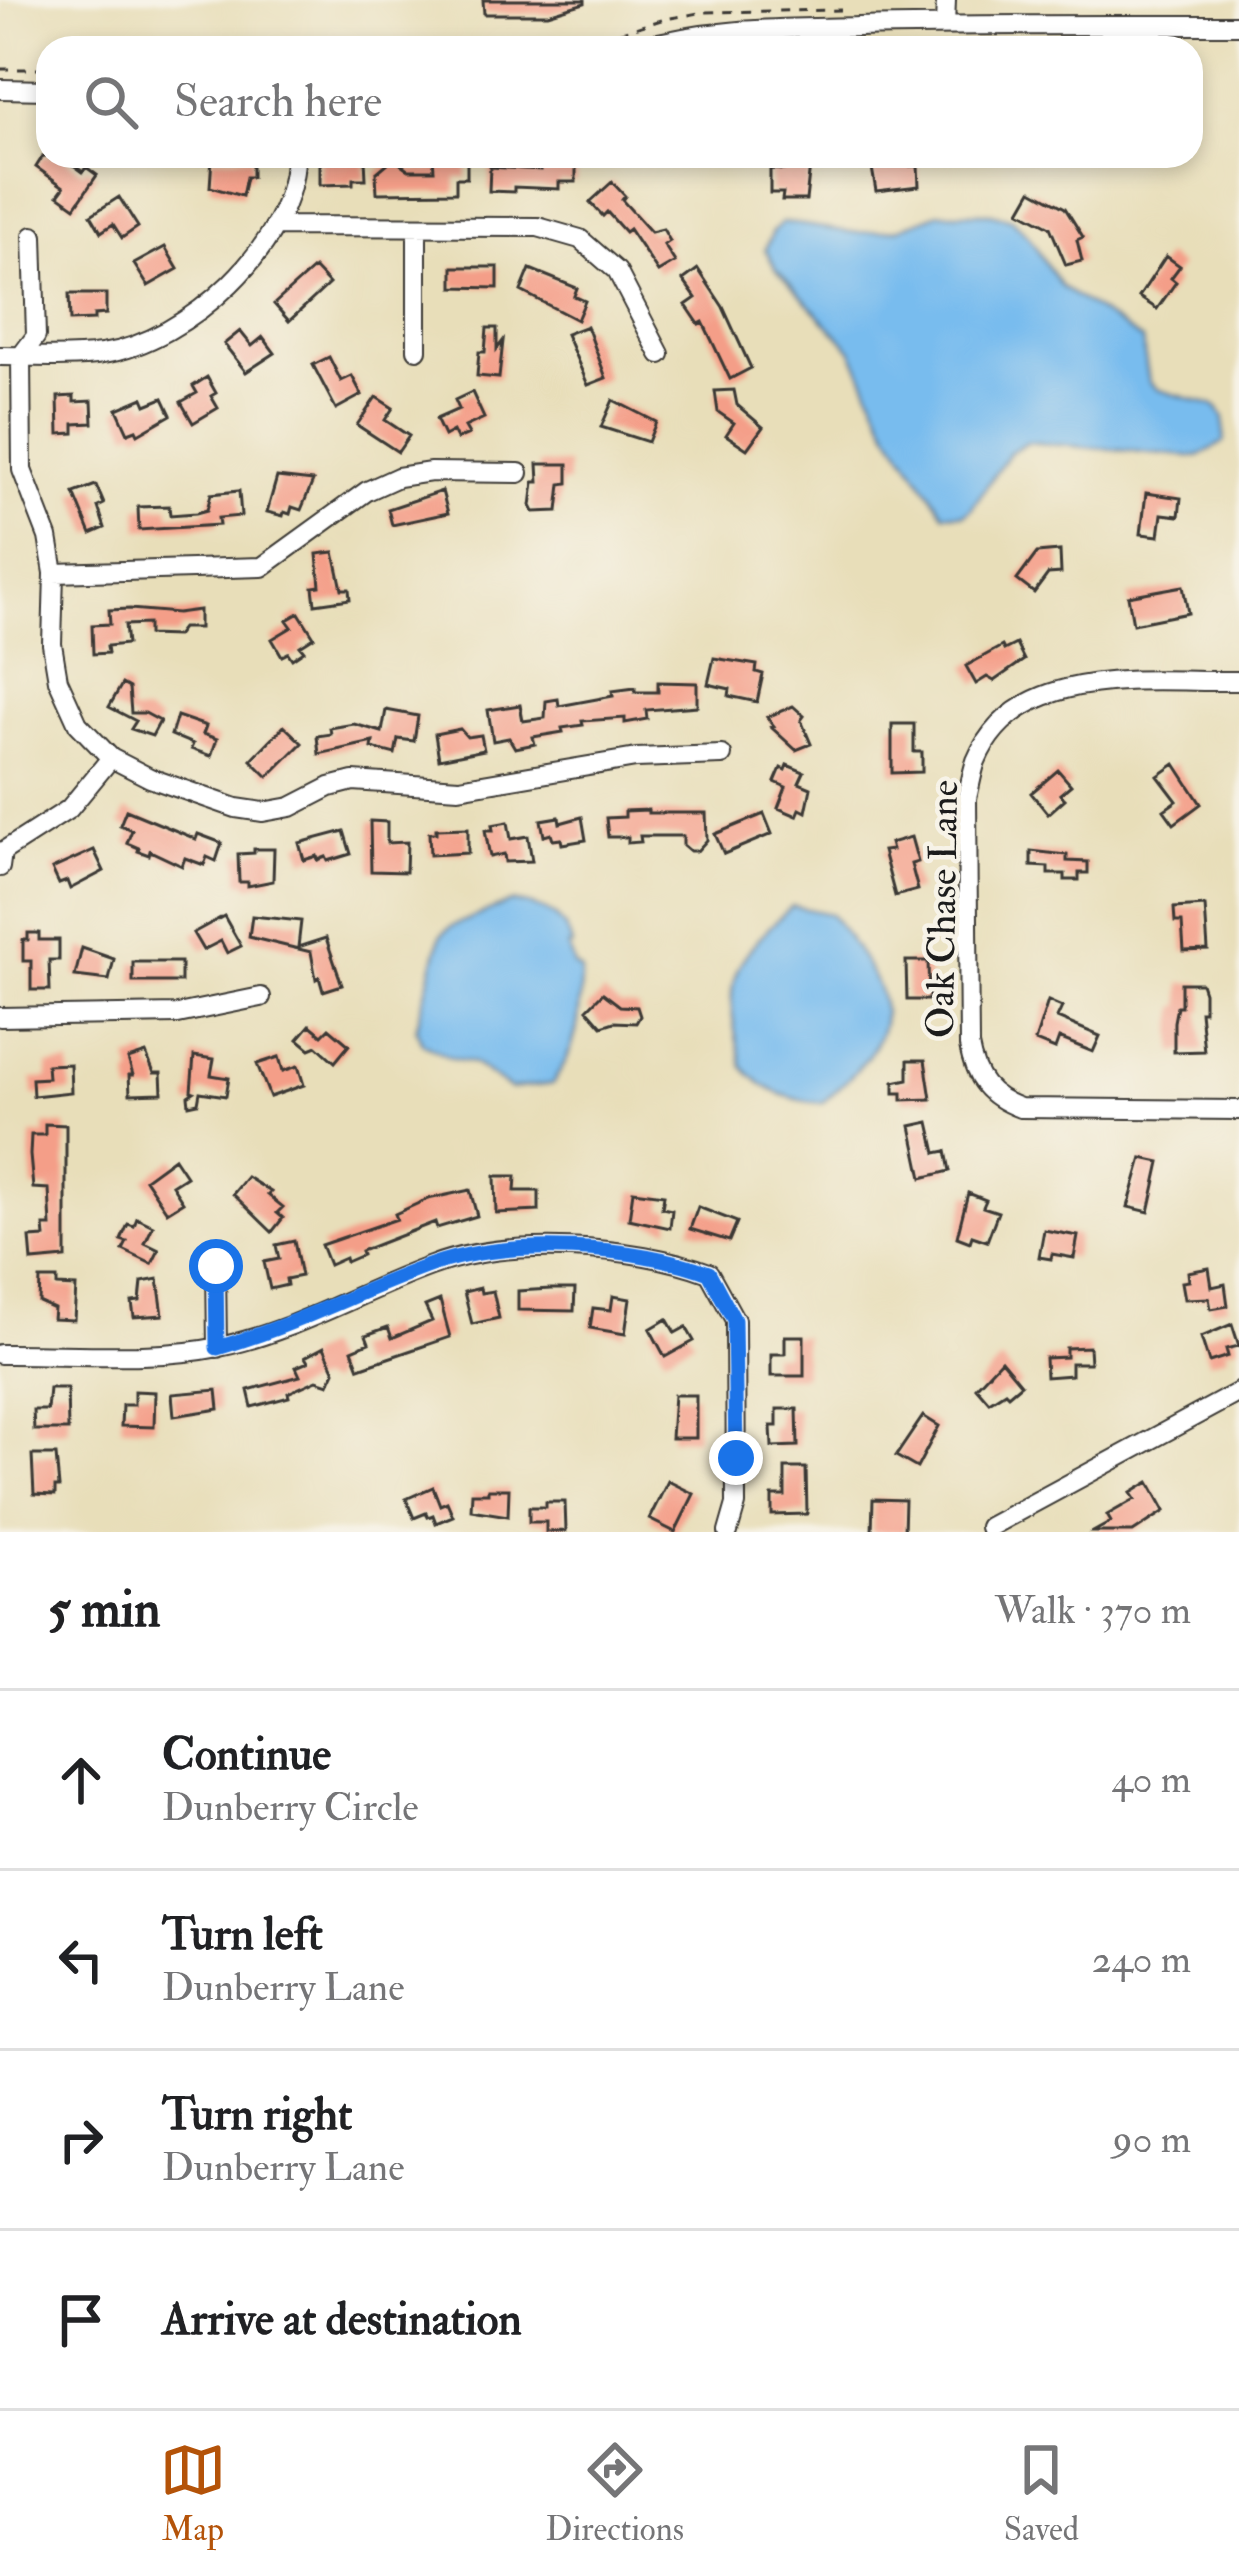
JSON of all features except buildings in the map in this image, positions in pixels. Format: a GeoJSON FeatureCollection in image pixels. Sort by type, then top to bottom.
{"type":"FeatureCollection","features":[{"type":"Feature","properties":{"kind":"street"},"geometry":{"type":"LineString","coordinates":[[945,25],[946,0]]}},
{"type":"Feature","properties":{"kind":"street"},"geometry":{"type":"LineString","coordinates":[[691,36],[945,25],[1239,26]]}},
{"type":"Feature","properties":{"kind":"street"},"geometry":{"type":"LineString","coordinates":[[866,36],[868,27]]}},
{"type":"Feature","properties":{"kind":"street"},"geometry":{"type":"LineString","coordinates":[[0,89],[36,90]]}},
{"type":"Feature","properties":{"kind":"street"},"geometry":{"type":"LineString","coordinates":[[10,356],[104,354],[159,336],[238,278],[278,226],[296,168]]}},
{"type":"Feature","properties":{"kind":"street"},"geometry":{"type":"LineString","coordinates":[[278,226],[538,226],[580,239],[617,271],[660,354]]}},
{"type":"Feature","properties":{"kind":"street"},"geometry":{"type":"LineString","coordinates":[[417,227],[417,350]]}},
{"type":"Feature","properties":{"kind":"street"},"geometry":{"type":"LineString","coordinates":[[10,356],[36,336],[33,236]]}},
{"type":"Feature","properties":{"kind":"street"},"geometry":{"type":"LineString","coordinates":[[10,356],[22,470],[48,537],[54,573],[52,644],[58,680],[78,724],[111,758],[150,778],[236,808],[262,812],[291,807],[353,781],[459,788],[636,758],[722,755]]}},
{"type":"Feature","properties":{"kind":"street"},"geometry":{"type":"LineString","coordinates":[[54,573],[262,567],[368,491],[398,476],[519,472]]}},
{"type":"Feature","properties":{"kind":"street","name":"Oak Chase Lane"},"geometry":{"type":"LineString","coordinates":[[1239,681],[1071,685],[1027,701],[994,732],[976,761],[967,798],[969,1046],[984,1087],[1020,1108],[1239,1110]]}},
{"type":"Feature","properties":{"kind":"street"},"geometry":{"type":"LineString","coordinates":[[0,866],[2,852],[68,808],[111,758]]}},
{"type":"Feature","properties":{"kind":"street"},"geometry":{"type":"LineString","coordinates":[[0,1017],[178,1014],[261,998]]}},
{"type":"Feature","properties":{"kind":"street"},"geometry":{"type":"LineString","coordinates":[[0,1354],[217,1348],[274,1332],[436,1264],[505,1249],[570,1247],[689,1265],[709,1273],[734,1320],[736,1504],[728,1532]]}},
{"type":"Feature","properties":{"kind":"street"},"geometry":{"type":"LineString","coordinates":[[216,1266],[217,1348]]}},
{"type":"Feature","properties":{"kind":"street"},"geometry":{"type":"LineString","coordinates":[[989,1527],[1239,1392]]}},
{"type":"Feature","properties":{"kind":"path"},"geometry":{"type":"LineString","coordinates":[[0,69],[36,69]]}},
{"type":"Feature","properties":{"kind":"water"},"geometry":{"type":"Polygon","coordinates":[[[939,213],[991,213],[1012,219],[1061,287],[1142,340],[1149,382],[1159,390],[1216,406],[1224,417],[1224,442],[1198,457],[1027,442],[1009,453],[971,509],[964,514],[944,513],[889,432],[851,349],[776,269],[765,249],[783,222],[858,233],[898,229],[939,213]]]}},
{"type":"Feature","properties":{"kind":"water"},"geometry":{"type":"Polygon","coordinates":[[[511,902],[541,909],[557,919],[569,935],[574,966],[581,970],[577,1029],[561,1070],[552,1084],[510,1089],[473,1063],[422,1043],[416,1029],[441,935],[511,902]]]}},
{"type":"Feature","properties":{"kind":"water"},"geometry":{"type":"Polygon","coordinates":[[[792,906],[831,914],[869,969],[884,1011],[871,1052],[822,1103],[779,1093],[751,1076],[743,1067],[733,1014],[735,977],[742,961],[792,906]]]}},
{"type":"Feature","properties":{"kind":"route"},"geometry":{"type":"LineString","coordinates":[[216,1266],[217,1348],[274,1332],[436,1264],[505,1249],[570,1247],[689,1265],[709,1273],[734,1320],[736,1458]]}}]}
